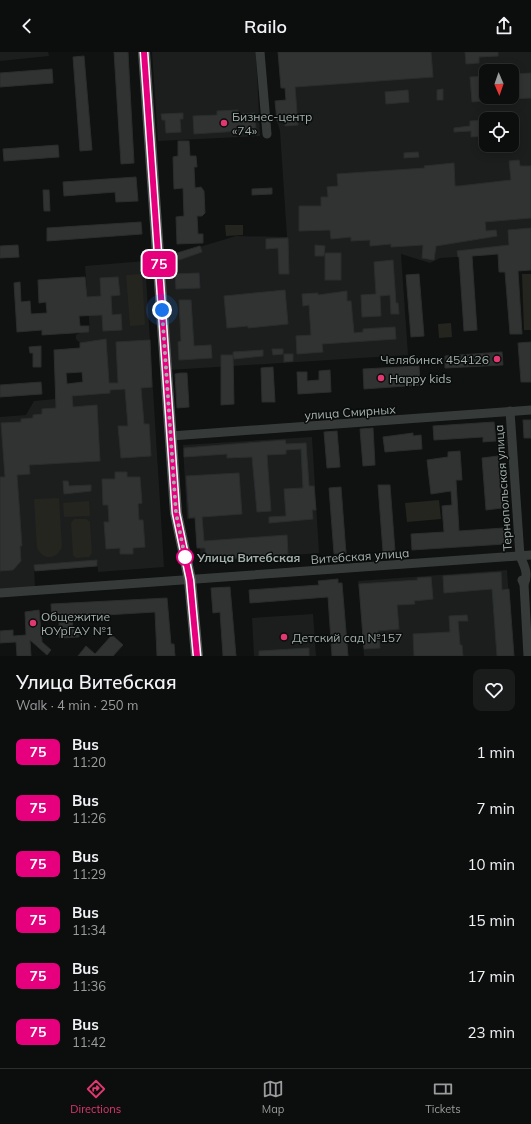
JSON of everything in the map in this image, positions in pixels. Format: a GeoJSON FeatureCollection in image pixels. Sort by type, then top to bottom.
{"type":"FeatureCollection","features":[{"type":"Feature","properties":{"kind":"main road"},"geometry":{"type":"LineString","coordinates":[[144,52],[176,513],[190,580],[197,656]]}},
{"type":"Feature","properties":{"kind":"street"},"geometry":{"type":"LineString","coordinates":[[260,52],[267,134]]}},
{"type":"Feature","properties":{"kind":"street","name":"улица Смирных"},"geometry":{"type":"LineString","coordinates":[[171,436],[531,410]]}},
{"type":"Feature","properties":{"kind":"street","name":"Тернопольская улица"},"geometry":{"type":"LineString","coordinates":[[510,411],[522,560],[526,570],[526,580],[524,584],[528,656]]}},
{"type":"Feature","properties":{"kind":"street","name":"Витебская улица"},"geometry":{"type":"LineString","coordinates":[[0,593],[522,560],[531,555]]}},
{"type":"Feature","properties":{"kind":"shaded area"},"geometry":{"type":"Polygon","coordinates":[[[0,52],[48,52],[49,56],[0,61],[0,52]]]}},
{"type":"Feature","properties":{"kind":"shaded area"},"geometry":{"type":"Polygon","coordinates":[[[152,52],[256,52],[260,136],[158,141],[152,52]]]}},
{"type":"Feature","properties":{"kind":"shaded area"},"geometry":{"type":"Polygon","coordinates":[[[278,52],[531,52],[531,250],[494,253],[494,255],[440,258],[430,263],[401,254],[408,355],[169,370],[163,258],[236,236],[287,237],[280,131],[277,121],[275,101],[286,100],[285,88],[281,88],[278,52]]]}},
{"type":"Feature","properties":{"kind":"shaded area"},"geometry":{"type":"Polygon","coordinates":[[[225,225],[243,225],[243,235],[226,236],[225,225]]]}},
{"type":"Feature","properties":{"kind":"shaded area"},"geometry":{"type":"Polygon","coordinates":[[[145,261],[164,567],[98,572],[97,560],[34,565],[35,588],[0,590],[0,417],[26,415],[34,401],[55,399],[57,390],[83,388],[80,343],[76,339],[76,335],[90,332],[85,266],[145,261]]]}},
{"type":"Feature","properties":{"kind":"shaded area"},"geometry":{"type":"Polygon","coordinates":[[[142,274],[145,325],[130,326],[126,275],[142,274]]]}},
{"type":"Feature","properties":{"kind":"shaded area"},"geometry":{"type":"Polygon","coordinates":[[[522,274],[531,274],[531,330],[524,330],[522,274]]]}},
{"type":"Feature","properties":{"kind":"shaded area"},"geometry":{"type":"Polygon","coordinates":[[[451,323],[452,337],[439,338],[438,324],[451,323]]]}},
{"type":"Feature","properties":{"kind":"shaded area"},"geometry":{"type":"Polygon","coordinates":[[[312,437],[319,553],[201,562],[198,519],[187,519],[183,445],[312,437]]]}},
{"type":"Feature","properties":{"kind":"shaded area"},"geometry":{"type":"Polygon","coordinates":[[[59,498],[62,547],[57,554],[46,557],[37,548],[34,499],[59,498]]]}},
{"type":"Feature","properties":{"kind":"shaded area"},"geometry":{"type":"Polygon","coordinates":[[[439,500],[441,519],[407,522],[405,503],[439,500]]]}},
{"type":"Feature","properties":{"kind":"shaded area"},"geometry":{"type":"Polygon","coordinates":[[[89,501],[90,516],[64,517],[63,503],[89,501]]]}},
{"type":"Feature","properties":{"kind":"shaded area"},"geometry":{"type":"Polygon","coordinates":[[[74,519],[86,519],[90,522],[92,553],[89,557],[76,558],[73,555],[71,523],[74,519]]]}},
{"type":"Feature","properties":{"kind":"shaded area"},"geometry":{"type":"Polygon","coordinates":[[[507,570],[513,656],[364,656],[358,581],[507,570]]]}},
{"type":"Feature","properties":{"kind":"shaded area","name":"Детский сад №157"},"geometry":{"type":"Polygon","coordinates":[[[313,614],[316,656],[254,656],[252,618],[313,614]]]}},
{"type":"Feature","properties":{"kind":"building"},"geometry":{"type":"Polygon","coordinates":[[[114,52],[128,52],[134,163],[121,164],[114,52]]]}},
{"type":"Feature","properties":{"kind":"building"},"geometry":{"type":"Polygon","coordinates":[[[278,52],[431,52],[433,77],[295,87],[298,125],[285,126],[285,120],[277,121],[275,101],[286,100],[285,88],[281,88],[278,52]]]}},
{"type":"Feature","properties":{"kind":"building"},"geometry":{"type":"Polygon","coordinates":[[[465,52],[498,52],[498,56],[479,57],[479,63],[466,64],[465,52]]]}},
{"type":"Feature","properties":{"kind":"building"},"geometry":{"type":"Polygon","coordinates":[[[84,56],[92,150],[80,151],[73,57],[84,56]]]}},
{"type":"Feature","properties":{"kind":"building"},"geometry":{"type":"Polygon","coordinates":[[[52,69],[53,83],[0,87],[0,73],[52,69]]]}},
{"type":"Feature","properties":{"kind":"building"},"geometry":{"type":"Polygon","coordinates":[[[531,73],[531,98],[519,99],[519,74],[531,73]]]}},
{"type":"Feature","properties":{"kind":"building"},"geometry":{"type":"Polygon","coordinates":[[[479,76],[479,102],[472,102],[470,77],[479,76]]]}},
{"type":"Feature","properties":{"kind":"building"},"geometry":{"type":"Polygon","coordinates":[[[443,89],[443,100],[437,100],[437,90],[443,89]]]}},
{"type":"Feature","properties":{"kind":"building"},"geometry":{"type":"Polygon","coordinates":[[[408,90],[409,102],[386,104],[385,92],[408,90]]]}},
{"type":"Feature","properties":{"kind":"building","name":"Бизнес-центр «74»"},"geometry":{"type":"Polygon","coordinates":[[[238,110],[238,114],[255,113],[256,130],[194,134],[193,116],[217,115],[217,111],[238,110]]]}},
{"type":"Feature","properties":{"kind":"building"},"geometry":{"type":"Polygon","coordinates":[[[183,113],[183,119],[180,119],[181,132],[166,133],[165,120],[162,120],[161,114],[183,113]]]}},
{"type":"Feature","properties":{"kind":"building"},"geometry":{"type":"Polygon","coordinates":[[[479,120],[479,136],[471,137],[471,131],[454,132],[454,128],[470,126],[470,121],[479,120]]]}},
{"type":"Feature","properties":{"kind":"building"},"geometry":{"type":"Polygon","coordinates":[[[178,141],[189,141],[190,156],[196,156],[197,167],[194,167],[195,188],[201,187],[204,191],[205,213],[202,216],[197,216],[198,234],[203,234],[203,243],[177,244],[176,217],[184,216],[183,188],[174,189],[173,157],[178,156],[178,141]]]}},
{"type":"Feature","properties":{"kind":"building"},"geometry":{"type":"Polygon","coordinates":[[[58,145],[59,157],[4,161],[3,149],[58,145]]]}},
{"type":"Feature","properties":{"kind":"building"},"geometry":{"type":"Polygon","coordinates":[[[418,152],[419,157],[404,158],[404,153],[418,152]]]}},
{"type":"Feature","properties":{"kind":"building"},"geometry":{"type":"Polygon","coordinates":[[[519,160],[520,166],[531,166],[531,218],[485,222],[486,231],[496,230],[497,236],[436,246],[434,260],[422,258],[423,245],[391,247],[391,244],[370,246],[370,240],[351,241],[351,237],[331,239],[330,230],[299,231],[299,206],[321,206],[321,197],[328,197],[327,187],[338,186],[337,174],[425,168],[424,166],[454,163],[455,186],[459,186],[511,180],[509,161],[519,160]]]}},
{"type":"Feature","properties":{"kind":"building"},"geometry":{"type":"Polygon","coordinates":[[[136,177],[138,201],[116,202],[115,192],[64,196],[63,182],[136,177]]]}},
{"type":"Feature","properties":{"kind":"building"},"geometry":{"type":"Polygon","coordinates":[[[272,188],[272,194],[252,195],[252,189],[272,188]]]}},
{"type":"Feature","properties":{"kind":"building"},"geometry":{"type":"Polygon","coordinates":[[[43,190],[49,190],[50,211],[44,211],[43,190]]]}},
{"type":"Feature","properties":{"kind":"building"},"geometry":{"type":"Polygon","coordinates":[[[141,222],[142,234],[47,241],[47,228],[141,222]]]}},
{"type":"Feature","properties":{"kind":"building"},"geometry":{"type":"Polygon","coordinates":[[[531,228],[531,270],[518,271],[522,334],[510,334],[505,272],[499,272],[498,254],[472,256],[477,330],[464,331],[459,257],[457,251],[509,245],[508,230],[531,228]]]}},
{"type":"Feature","properties":{"kind":"building"},"geometry":{"type":"Polygon","coordinates":[[[288,238],[289,274],[279,274],[278,248],[266,249],[266,239],[288,238]]]}},
{"type":"Feature","properties":{"kind":"building"},"geometry":{"type":"Polygon","coordinates":[[[18,245],[19,257],[0,258],[0,246],[18,245]]]}},
{"type":"Feature","properties":{"kind":"building"},"geometry":{"type":"Polygon","coordinates":[[[315,245],[325,246],[324,256],[315,256],[315,245]]]}},
{"type":"Feature","properties":{"kind":"building"},"geometry":{"type":"Polygon","coordinates":[[[200,246],[202,252],[179,260],[177,253],[200,246]]]}},
{"type":"Feature","properties":{"kind":"building"},"geometry":{"type":"Polygon","coordinates":[[[325,253],[341,253],[341,280],[325,280],[325,253]]]}},
{"type":"Feature","properties":{"kind":"building"},"geometry":{"type":"Polygon","coordinates":[[[393,260],[396,303],[398,303],[399,314],[391,314],[390,295],[380,296],[381,316],[362,317],[361,295],[376,294],[374,262],[393,260]]]}},
{"type":"Feature","properties":{"kind":"building"},"geometry":{"type":"Polygon","coordinates":[[[199,273],[200,288],[176,289],[175,274],[199,273]]]}},
{"type":"Feature","properties":{"kind":"building"},"geometry":{"type":"Polygon","coordinates":[[[419,274],[424,336],[411,337],[406,275],[419,274]]]}},
{"type":"Feature","properties":{"kind":"building"},"geometry":{"type":"Polygon","coordinates":[[[85,277],[87,297],[101,296],[100,278],[118,277],[120,295],[111,296],[112,315],[121,314],[122,330],[103,331],[102,315],[79,316],[80,326],[89,326],[89,332],[42,335],[42,330],[17,332],[14,283],[20,282],[21,302],[30,301],[31,314],[47,313],[46,302],[39,303],[38,280],[85,277]]]}},
{"type":"Feature","properties":{"kind":"building"},"geometry":{"type":"Polygon","coordinates":[[[285,290],[288,324],[248,328],[248,326],[227,328],[224,296],[285,290]]]}},
{"type":"Feature","properties":{"kind":"building"},"geometry":{"type":"Polygon","coordinates":[[[347,291],[347,301],[351,301],[354,333],[363,332],[363,329],[395,327],[396,339],[322,344],[323,352],[297,354],[296,336],[311,335],[309,305],[303,306],[302,294],[318,293],[318,295],[347,291]]]}},
{"type":"Feature","properties":{"kind":"building"},"geometry":{"type":"Polygon","coordinates":[[[179,300],[191,300],[194,346],[211,345],[212,358],[179,360],[178,342],[181,341],[179,300]]]}},
{"type":"Feature","properties":{"kind":"building"},"geometry":{"type":"Polygon","coordinates":[[[106,339],[109,383],[118,383],[116,342],[150,340],[152,387],[141,388],[144,424],[149,424],[151,456],[121,458],[118,426],[128,426],[125,389],[110,390],[110,393],[72,396],[73,407],[97,405],[100,461],[29,465],[30,474],[17,475],[22,546],[20,546],[21,561],[13,570],[0,571],[0,477],[5,477],[1,423],[21,422],[21,419],[33,418],[33,415],[42,414],[42,409],[56,408],[54,350],[80,348],[80,343],[106,339]],[[82,372],[66,373],[67,384],[83,382],[82,372]]]}},
{"type":"Feature","properties":{"kind":"building"},"geometry":{"type":"Polygon","coordinates":[[[531,342],[531,382],[521,382],[518,343],[531,342]]]}},
{"type":"Feature","properties":{"kind":"building"},"geometry":{"type":"Polygon","coordinates":[[[41,346],[41,367],[33,367],[33,353],[30,353],[29,347],[41,346]]]}},
{"type":"Feature","properties":{"kind":"building"},"geometry":{"type":"Polygon","coordinates":[[[272,349],[283,349],[283,354],[273,355],[272,349]]]}},
{"type":"Feature","properties":{"kind":"building"},"geometry":{"type":"Polygon","coordinates":[[[263,350],[263,356],[234,359],[233,352],[263,350]]]}},
{"type":"Feature","properties":{"kind":"building"},"geometry":{"type":"Polygon","coordinates":[[[502,352],[503,365],[445,368],[445,356],[502,352]]]}},
{"type":"Feature","properties":{"kind":"building"},"geometry":{"type":"Polygon","coordinates":[[[284,354],[293,354],[293,361],[284,362],[284,354]]]}},
{"type":"Feature","properties":{"kind":"building"},"geometry":{"type":"Polygon","coordinates":[[[221,355],[233,355],[234,404],[221,405],[221,355]]]}},
{"type":"Feature","properties":{"kind":"building"},"geometry":{"type":"Polygon","coordinates":[[[419,366],[420,385],[364,389],[363,369],[419,366]]]}},
{"type":"Feature","properties":{"kind":"building"},"geometry":{"type":"Polygon","coordinates":[[[273,367],[275,402],[262,402],[261,368],[273,367]]]}},
{"type":"Feature","properties":{"kind":"building"},"geometry":{"type":"Polygon","coordinates":[[[330,370],[331,392],[298,394],[297,372],[307,372],[307,381],[319,380],[319,371],[330,370]]]}},
{"type":"Feature","properties":{"kind":"building"},"geometry":{"type":"Polygon","coordinates":[[[187,373],[189,407],[177,408],[175,374],[187,373]]]}},
{"type":"Feature","properties":{"kind":"building"},"geometry":{"type":"Polygon","coordinates":[[[41,382],[42,394],[0,397],[0,385],[41,382]]]}},
{"type":"Feature","properties":{"kind":"building"},"geometry":{"type":"Polygon","coordinates":[[[523,420],[531,420],[531,438],[524,438],[523,420]]]}},
{"type":"Feature","properties":{"kind":"building"},"geometry":{"type":"Polygon","coordinates":[[[494,422],[496,441],[483,442],[483,437],[434,440],[433,426],[494,422]]]}},
{"type":"Feature","properties":{"kind":"building"},"geometry":{"type":"Polygon","coordinates":[[[373,428],[375,465],[363,466],[360,429],[373,428]]]}},
{"type":"Feature","properties":{"kind":"building"},"geometry":{"type":"Polygon","coordinates":[[[337,431],[340,467],[327,468],[324,432],[337,431]]]}},
{"type":"Feature","properties":{"kind":"building"},"geometry":{"type":"Polygon","coordinates":[[[413,433],[413,436],[421,435],[422,449],[385,452],[383,437],[413,433]]]}},
{"type":"Feature","properties":{"kind":"building"},"geometry":{"type":"Polygon","coordinates":[[[285,440],[286,444],[306,443],[309,486],[314,486],[316,510],[312,510],[313,519],[269,523],[269,517],[286,516],[284,489],[303,488],[301,449],[286,450],[286,454],[267,455],[271,511],[257,512],[252,457],[227,458],[227,454],[184,457],[184,448],[285,440]]]}},
{"type":"Feature","properties":{"kind":"building"},"geometry":{"type":"Polygon","coordinates":[[[460,451],[462,480],[456,480],[459,531],[504,528],[505,544],[412,550],[411,534],[444,532],[442,506],[452,505],[451,491],[431,494],[427,460],[448,457],[448,452],[460,451]]]}},
{"type":"Feature","properties":{"kind":"building"},"geometry":{"type":"Polygon","coordinates":[[[498,456],[502,508],[486,510],[482,458],[498,456]]]}},
{"type":"Feature","properties":{"kind":"building"},"geometry":{"type":"Polygon","coordinates":[[[115,472],[127,472],[127,477],[140,477],[142,503],[138,504],[139,520],[143,520],[145,547],[133,548],[133,554],[120,554],[120,548],[106,549],[104,522],[109,522],[108,505],[103,505],[102,479],[115,479],[115,472]]]}},
{"type":"Feature","properties":{"kind":"building"},"geometry":{"type":"Polygon","coordinates":[[[239,473],[242,514],[202,517],[204,541],[287,535],[288,554],[206,560],[205,548],[197,548],[195,517],[189,518],[186,476],[239,473]]]}},
{"type":"Feature","properties":{"kind":"building"},"geometry":{"type":"Polygon","coordinates":[[[63,481],[68,481],[69,486],[91,485],[91,491],[64,494],[63,481]]]}},
{"type":"Feature","properties":{"kind":"building"},"geometry":{"type":"Polygon","coordinates":[[[378,485],[390,485],[395,551],[383,552],[378,485]]]}},
{"type":"Feature","properties":{"kind":"building"},"geometry":{"type":"Polygon","coordinates":[[[341,487],[346,553],[334,554],[329,488],[341,487]]]}},
{"type":"Feature","properties":{"kind":"building"},"geometry":{"type":"Polygon","coordinates":[[[97,560],[97,566],[35,571],[34,565],[97,560]]]}},
{"type":"Feature","properties":{"kind":"building"},"geometry":{"type":"Polygon","coordinates":[[[501,572],[502,590],[509,589],[514,656],[497,656],[492,589],[444,593],[443,576],[501,572]]]}},
{"type":"Feature","properties":{"kind":"building"},"geometry":{"type":"Polygon","coordinates":[[[431,577],[433,599],[414,601],[415,604],[397,605],[399,629],[378,631],[380,648],[364,649],[359,584],[418,580],[417,578],[431,577]]]}},
{"type":"Feature","properties":{"kind":"building"},"geometry":{"type":"Polygon","coordinates":[[[338,579],[338,583],[342,583],[348,656],[332,656],[328,597],[250,603],[249,590],[319,585],[318,581],[338,579]]]}},
{"type":"Feature","properties":{"kind":"building"},"geometry":{"type":"Polygon","coordinates":[[[230,587],[236,656],[223,656],[220,612],[213,613],[211,588],[230,587]]]}},
{"type":"Feature","properties":{"kind":"building"},"geometry":{"type":"Polygon","coordinates":[[[167,598],[171,644],[174,644],[175,656],[157,656],[155,612],[72,617],[73,630],[79,629],[79,637],[60,638],[59,621],[52,621],[51,604],[167,598]]]}},
{"type":"Feature","properties":{"kind":"building","name":"Общежитие ЮУрГАУ №1"},"geometry":{"type":"Polygon","coordinates":[[[39,610],[42,642],[51,650],[47,655],[30,640],[31,656],[17,656],[16,642],[0,643],[0,631],[13,630],[13,636],[26,635],[25,612],[39,610]]]}},
{"type":"Feature","properties":{"kind":"building"},"geometry":{"type":"Polygon","coordinates":[[[467,615],[468,621],[458,621],[460,645],[462,645],[463,656],[414,656],[413,634],[450,632],[449,616],[467,615]]]}},
{"type":"Feature","properties":{"kind":"building"},"geometry":{"type":"Polygon","coordinates":[[[112,635],[123,645],[113,656],[78,656],[86,646],[95,654],[112,635]]]}},
{"type":"Feature","properties":{"kind":"building"},"geometry":{"type":"Polygon","coordinates":[[[309,648],[309,656],[259,656],[259,651],[309,648]]]}},
{"type":"Feature","properties":{"kind":"bus line","name":"75"},"geometry":{"type":"LineString","coordinates":[[144,52],[176,513],[190,580],[197,656]]}},
{"type":"Feature","properties":{"kind":"place","name":"Бизнес-центр «74»"},"geometry":{"type":"Point","coordinates":[224,123]}},
{"type":"Feature","properties":{"kind":"place","name":"Челябинск 454126"},"geometry":{"type":"Point","coordinates":[497,359]}},
{"type":"Feature","properties":{"kind":"place","name":"Happy kids"},"geometry":{"type":"Point","coordinates":[381,378]}},
{"type":"Feature","properties":{"kind":"place","name":"Улица Витебская"},"geometry":{"type":"Point","coordinates":[185,557]}},
{"type":"Feature","properties":{"kind":"place","name":"Общежитие ЮУрГАУ №1"},"geometry":{"type":"Point","coordinates":[33,623]}},
{"type":"Feature","properties":{"kind":"place","name":"Детский сад №157"},"geometry":{"type":"Point","coordinates":[284,637]}},
{"type":"Feature","properties":{"kind":"route"},"geometry":{"type":"LineString","coordinates":[[162,310],[176,513],[185,557]]}}]}
